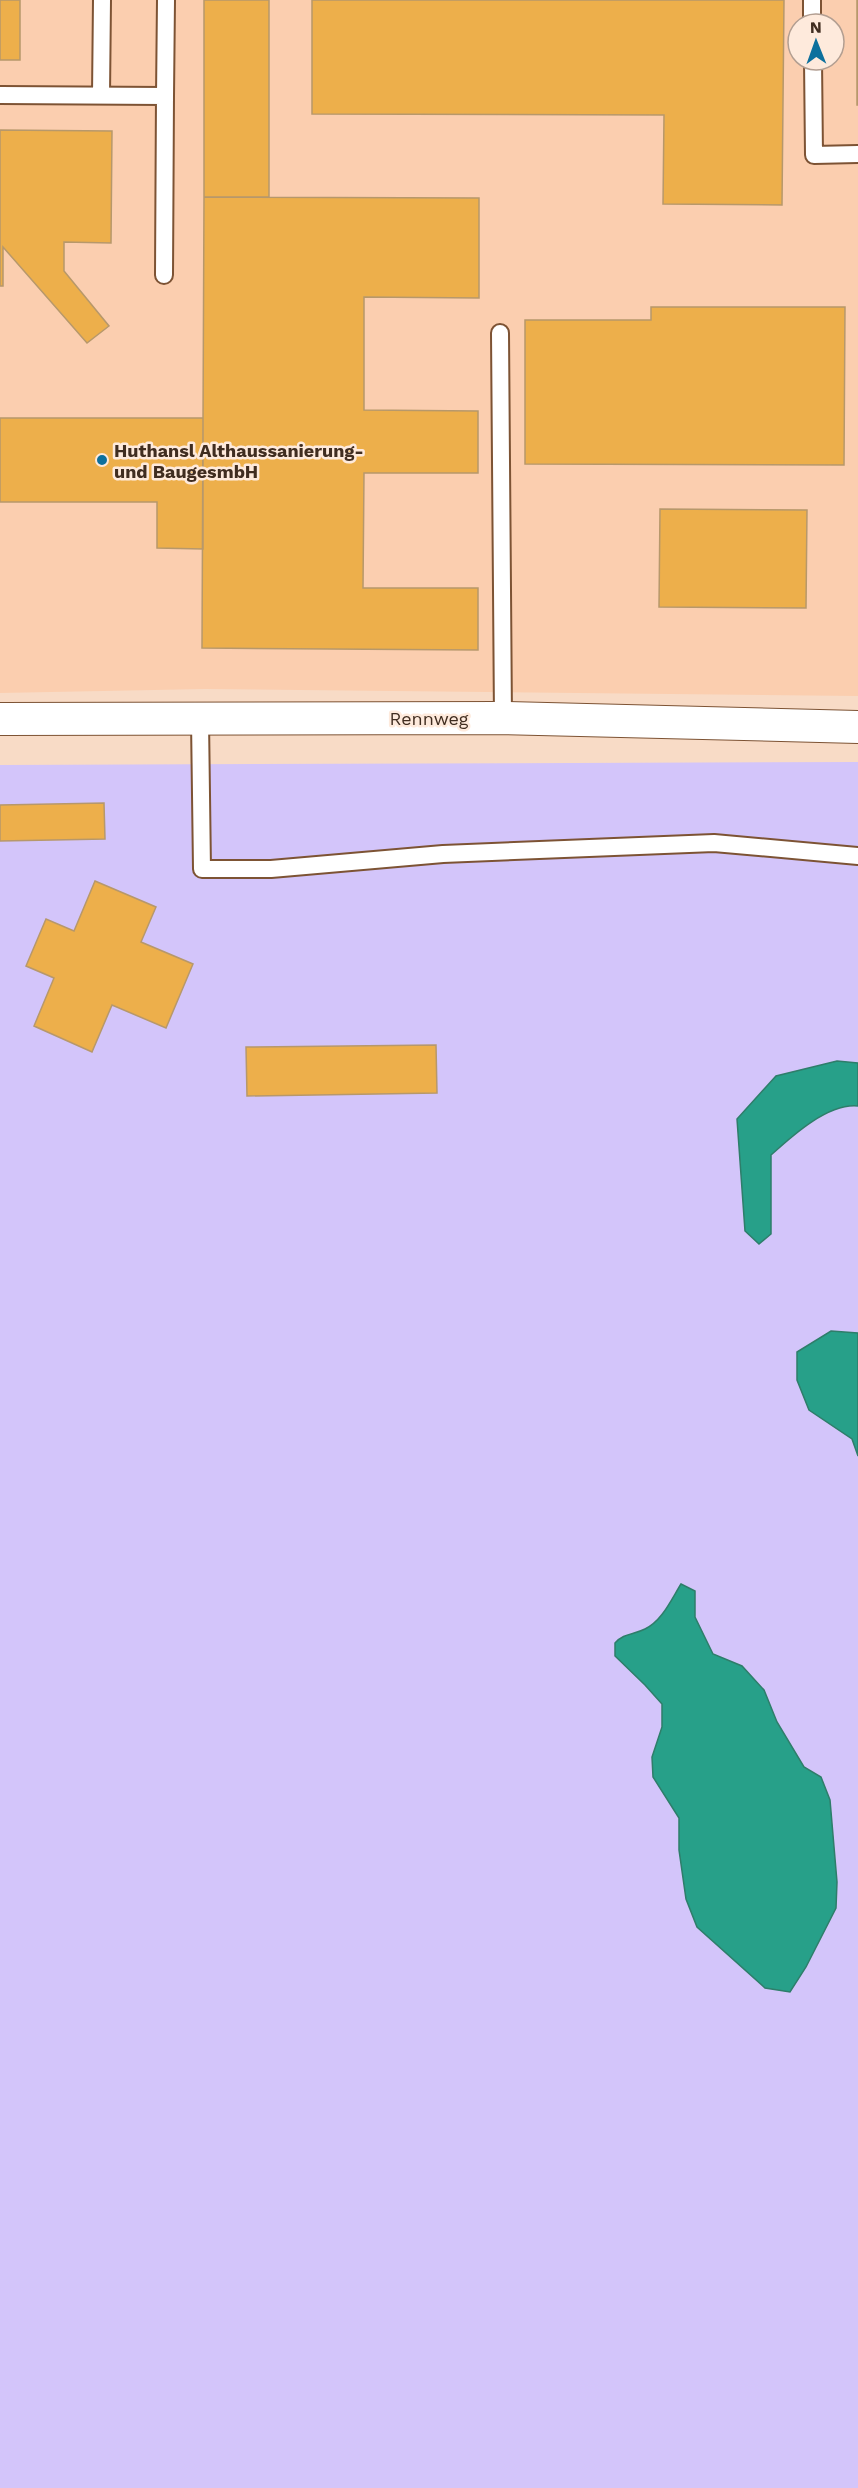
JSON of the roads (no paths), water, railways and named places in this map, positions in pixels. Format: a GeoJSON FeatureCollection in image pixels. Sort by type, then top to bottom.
{"type":"FeatureCollection","features":[{"type":"Feature","properties":{"kind":"street","name":"Rennweg"},"geometry":{"type":"LineString","coordinates":[[0,719],[502,718],[858,727]]}},
{"type":"Feature","properties":{"kind":"lane"},"geometry":{"type":"LineString","coordinates":[[101,95],[102,0]]}},
{"type":"Feature","properties":{"kind":"lane"},"geometry":{"type":"LineString","coordinates":[[164,274],[166,0]]}},
{"type":"Feature","properties":{"kind":"lane"},"geometry":{"type":"LineString","coordinates":[[813,72],[814,155],[858,154]]}},
{"type":"Feature","properties":{"kind":"lane"},"geometry":{"type":"LineString","coordinates":[[0,95],[165,96]]}},
{"type":"Feature","properties":{"kind":"lane"},"geometry":{"type":"LineString","coordinates":[[500,333],[502,718]]}},
{"type":"Feature","properties":{"kind":"lane"},"geometry":{"type":"LineString","coordinates":[[200,720],[202,869],[271,869],[443,854],[714,843],[858,856]]}},
{"type":"Feature","properties":{"kind":"water"},"geometry":{"type":"Polygon","coordinates":[[[837,1061],[858,1063],[858,1106],[847,1106],[823,1115],[800,1130],[771,1155],[771,1234],[759,1244],[745,1231],[737,1119],[776,1076],[837,1061]]]}},
{"type":"Feature","properties":{"kind":"water"},"geometry":{"type":"Polygon","coordinates":[[[831,1331],[858,1333],[858,1456],[852,1439],[809,1410],[797,1380],[797,1352],[831,1331]]]}},
{"type":"Feature","properties":{"kind":"water"},"geometry":{"type":"Polygon","coordinates":[[[681,1584],[695,1591],[695,1617],[713,1654],[742,1666],[764,1690],[777,1722],[804,1767],[821,1777],[830,1800],[837,1882],[836,1908],[806,1967],[790,1992],[765,1988],[697,1927],[686,1899],[679,1850],[679,1818],[653,1777],[652,1757],[662,1727],[662,1704],[615,1656],[615,1643],[625,1636],[645,1629],[656,1621],[666,1610],[681,1584]]]}},
{"type":"Feature","properties":{"kind":"place","name":"Huthansl Althaussanierung- und BaugesmbH"},"geometry":{"type":"Point","coordinates":[102,460]}}]}
